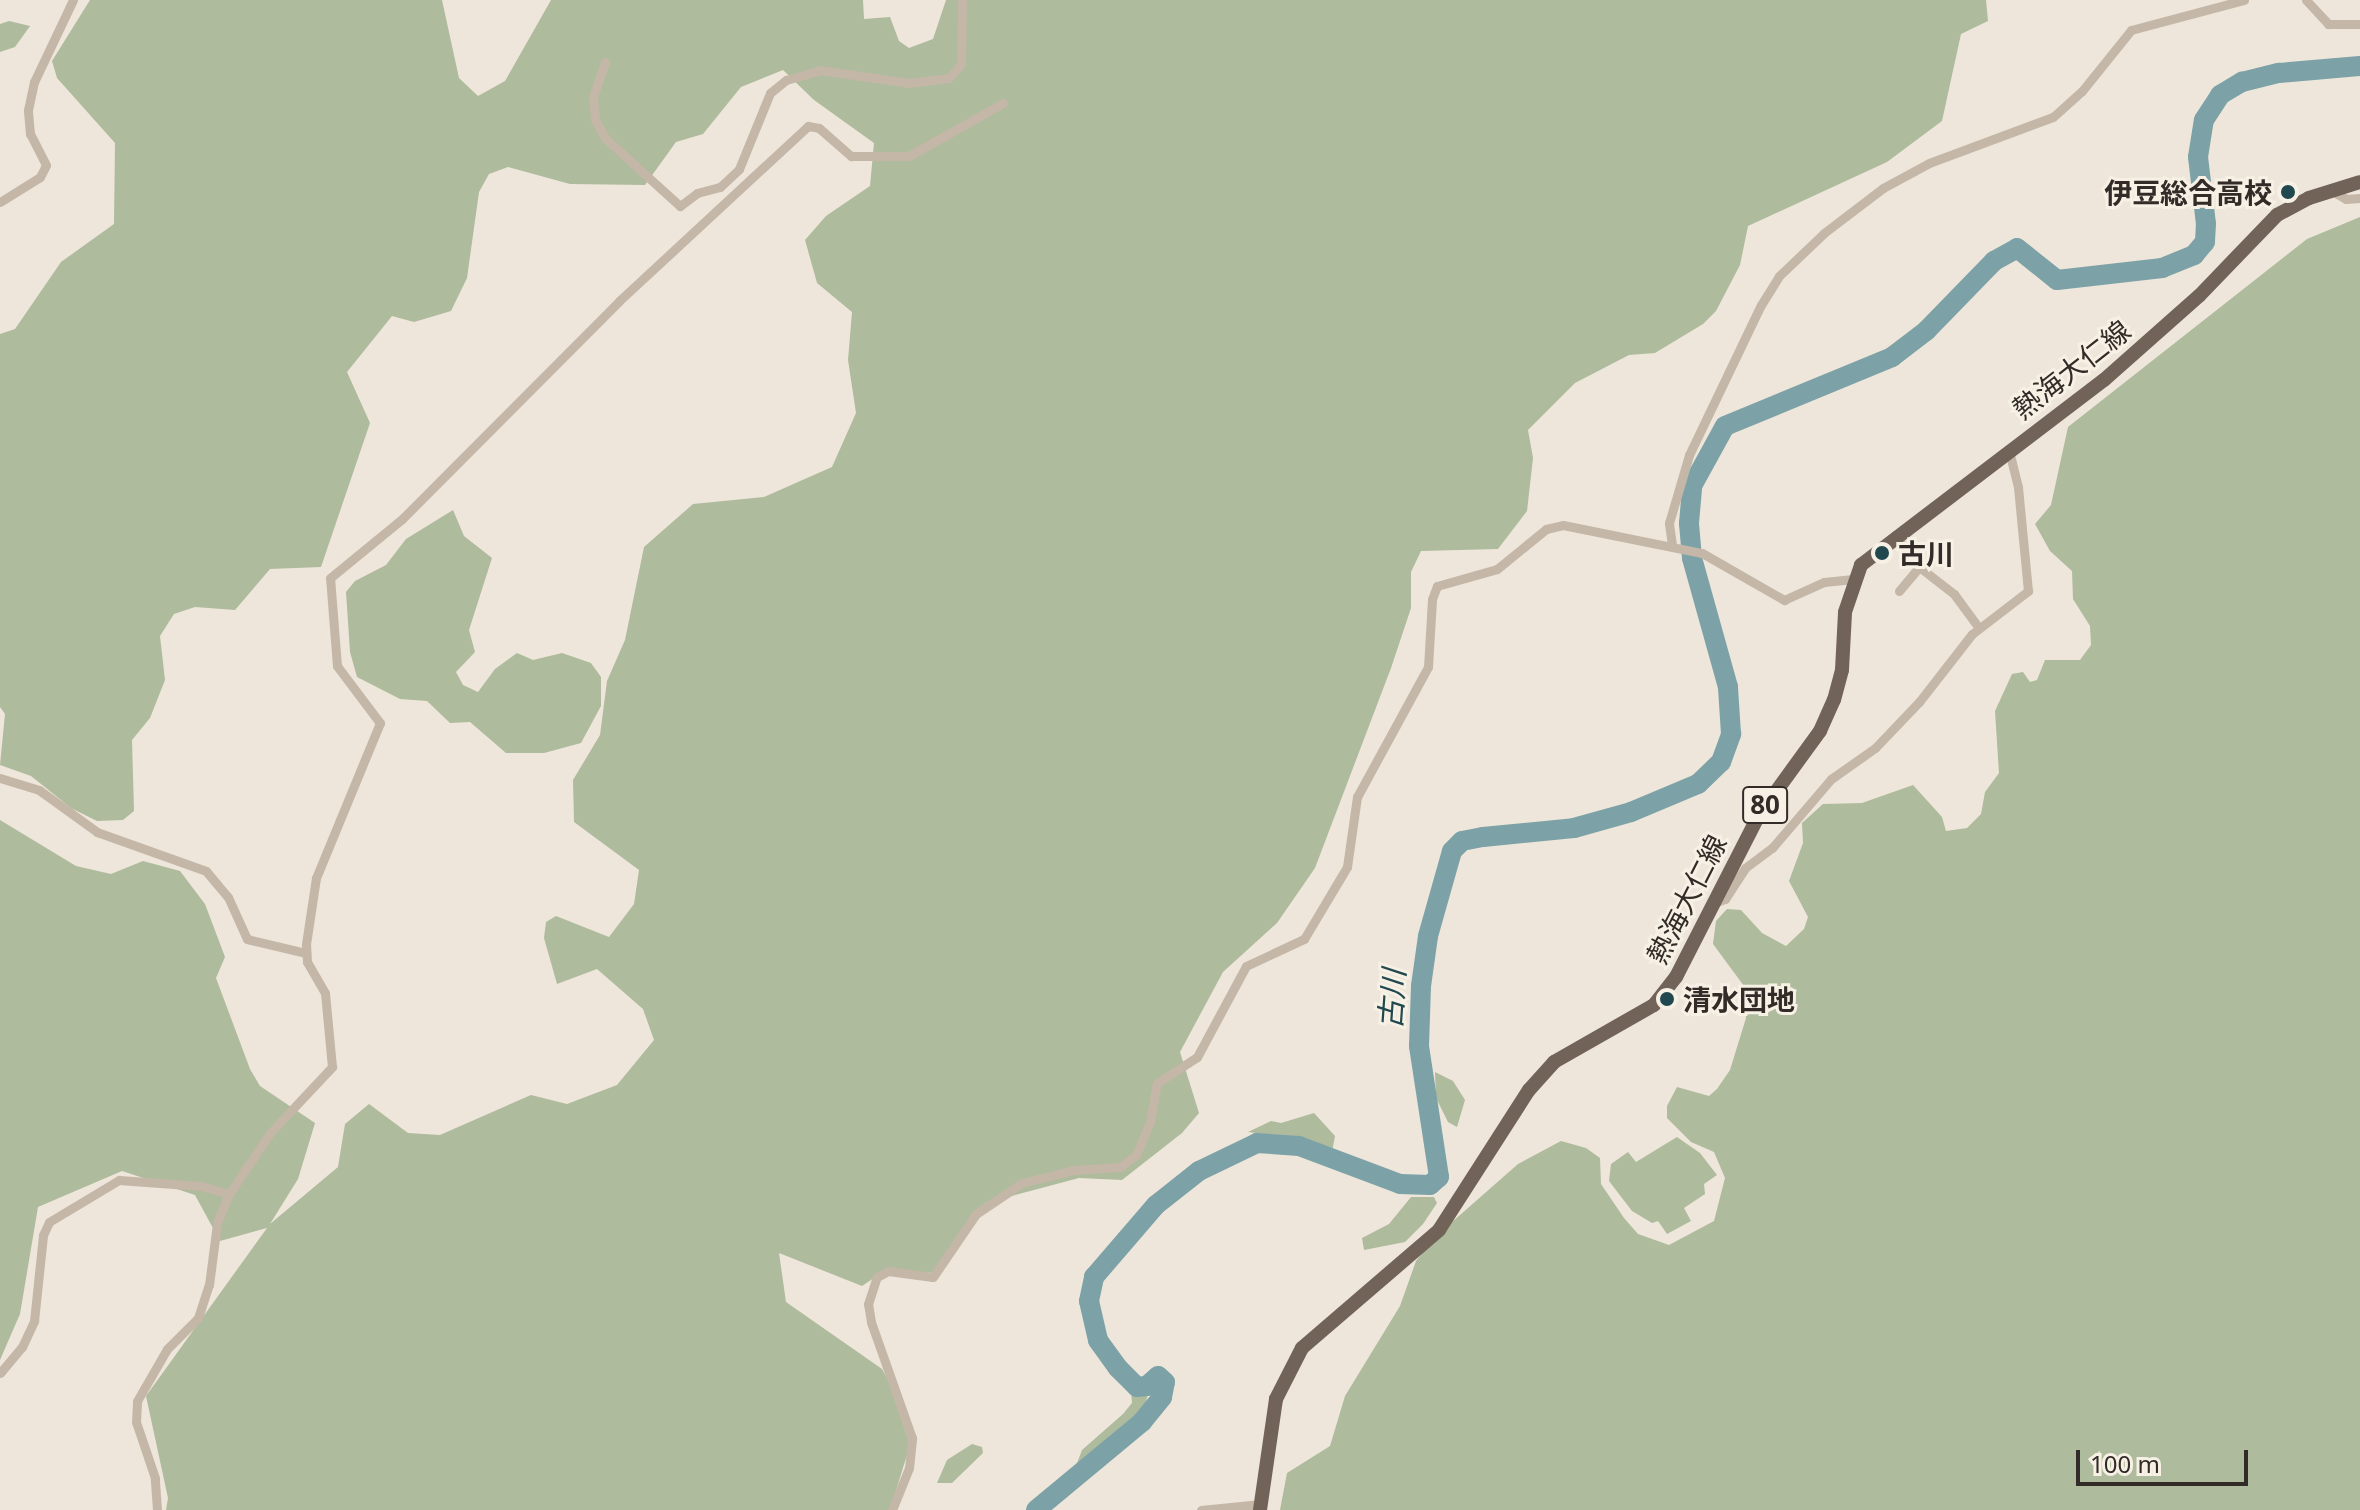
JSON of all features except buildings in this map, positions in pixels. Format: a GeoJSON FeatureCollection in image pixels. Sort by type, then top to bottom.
{"type":"FeatureCollection","features":[{"type":"Feature","properties":{"kind":"main road","name":"熱海大仁線"},"geometry":{"type":"LineString","coordinates":[[1260,1507],[1276,1399],[1302,1348],[1439,1230],[1529,1090],[1554,1062],[1654,1005],[1677,976],[1759,815],[1820,731],[1834,700],[1853,579],[1873,552],[2149,342],[2277,215],[2309,198],[2360,182]]}},
{"type":"Feature","properties":{"kind":"street"},"geometry":{"type":"LineString","coordinates":[[0,202],[40,177],[46,165],[30,134],[28,110],[34,82],[73,0]]}},
{"type":"Feature","properties":{"kind":"street"},"geometry":{"type":"LineString","coordinates":[[605,62],[593,97],[595,120],[606,139],[680,206],[697,193],[720,187],[739,169],[770,93],[786,80],[820,70],[909,83],[949,78],[961,64],[962,0]]}},
{"type":"Feature","properties":{"kind":"street"},"geometry":{"type":"LineString","coordinates":[[1672,545],[1669,523],[1689,455],[1761,305],[1779,276],[1824,233],[1883,188],[1927,164],[2053,117],[2082,91],[2131,30],[2244,0]]}},
{"type":"Feature","properties":{"kind":"street"},"geometry":{"type":"LineString","coordinates":[[2306,0],[2328,24],[2360,24]]}},
{"type":"Feature","properties":{"kind":"street"},"geometry":{"type":"LineString","coordinates":[[157,1510],[155,1478],[136,1422],[137,1401],[167,1349],[198,1318],[209,1285],[217,1223],[229,1194],[270,1133],[332,1067],[325,993],[306,953],[316,878],[380,723],[337,666],[330,578],[402,519],[619,301],[808,126],[819,128],[851,156],[909,156],[1003,103]]}},
{"type":"Feature","properties":{"kind":"street"},"geometry":{"type":"LineString","coordinates":[[2334,192],[2346,199],[2360,198]]}},
{"type":"Feature","properties":{"kind":"street"},"geometry":{"type":"LineString","coordinates":[[1714,903],[1725,899],[1745,868],[1772,848],[1823,787],[1875,748],[1919,702],[1979,628],[2023,596],[2029,585],[2009,450]]}},
{"type":"Feature","properties":{"kind":"street"},"geometry":{"type":"LineString","coordinates":[[892,1510],[909,1468],[912,1438],[871,1322],[868,1304],[877,1277],[888,1271],[933,1277],[976,1214],[1000,1193],[1044,1176],[1120,1167],[1136,1155],[1150,1122],[1157,1083],[1197,1057],[1246,966],[1304,939],[1340,880],[1350,854],[1357,797],[1428,667],[1432,599],[1441,582],[1497,569],[1546,529],[1563,525],[1702,553],[1784,600],[1824,582],[1853,579]]}},
{"type":"Feature","properties":{"kind":"street"},"geometry":{"type":"LineString","coordinates":[[1895,535],[1919,567],[1954,594],[1979,628]]}},
{"type":"Feature","properties":{"kind":"street"},"geometry":{"type":"LineString","coordinates":[[1899,591],[1919,567]]}},
{"type":"Feature","properties":{"kind":"street"},"geometry":{"type":"LineString","coordinates":[[0,778],[39,790],[97,832],[206,871],[224,890],[247,939],[306,953]]}},
{"type":"Feature","properties":{"kind":"street"},"geometry":{"type":"LineString","coordinates":[[0,1373],[22,1347],[34,1321],[43,1235],[49,1222],[109,1183],[126,1179],[201,1186],[229,1194]]}},
{"type":"Feature","properties":{"kind":"street"},"geometry":{"type":"LineString","coordinates":[[1201,1510],[1260,1507]]}},
{"type":"Feature","properties":{"kind":"green space"},"geometry":{"type":"Polygon","coordinates":[[[90,0],[442,0],[459,78],[478,96],[505,81],[551,0],[863,0],[864,19],[890,17],[899,41],[909,48],[933,39],[946,0],[1986,0],[1988,21],[1961,34],[1942,121],[1887,162],[1748,226],[1740,265],[1716,311],[1703,324],[1655,353],[1629,355],[1575,383],[1528,430],[1533,458],[1527,511],[1498,549],[1421,551],[1411,572],[1411,608],[1391,668],[1315,868],[1277,923],[1223,972],[1180,1052],[1199,1113],[1182,1133],[1122,1180],[1079,1178],[985,1203],[935,1273],[886,1270],[862,1286],[779,1253],[786,1302],[882,1369],[890,1384],[910,1445],[890,1510],[166,1510],[168,1498],[146,1396],[267,1228],[220,1241],[195,1195],[122,1171],[38,1207],[20,1314],[0,1360],[0,820],[76,866],[111,874],[143,861],[180,871],[205,904],[225,957],[216,978],[250,1069],[260,1086],[315,1123],[298,1179],[270,1224],[338,1167],[345,1124],[369,1104],[408,1133],[440,1135],[531,1095],[567,1104],[617,1085],[654,1040],[643,1009],[597,969],[557,984],[544,938],[546,922],[556,916],[609,937],[634,904],[639,870],[574,822],[573,780],[600,735],[607,681],[625,640],[644,547],[693,504],[764,497],[832,467],[856,413],[848,360],[852,312],[817,283],[805,240],[826,216],[870,186],[874,143],[814,100],[783,70],[741,87],[703,134],[676,142],[645,185],[570,184],[508,167],[489,174],[479,192],[467,278],[451,311],[414,322],[392,316],[347,372],[370,423],[321,567],[270,569],[235,610],[195,607],[174,614],[160,636],[165,680],[150,718],[132,740],[134,811],[123,820],[97,821],[71,808],[31,776],[0,765],[5,714],[0,707],[0,334],[15,329],[61,262],[114,224],[115,143],[57,78],[52,61],[90,0]]]}},
{"type":"Feature","properties":{"kind":"green space"},"geometry":{"type":"Polygon","coordinates":[[[9,21],[30,26],[15,47],[0,52],[0,24],[9,21]]]}},
{"type":"Feature","properties":{"kind":"green space"},"geometry":{"type":"Polygon","coordinates":[[[2360,217],[2360,1510],[1280,1510],[1287,1473],[1330,1446],[1345,1396],[1400,1306],[1416,1261],[1435,1237],[1518,1164],[1561,1141],[1586,1148],[1600,1158],[1601,1184],[1624,1218],[1638,1234],[1669,1245],[1714,1221],[1725,1178],[1714,1152],[1691,1142],[1667,1118],[1667,1106],[1677,1087],[1709,1096],[1717,1089],[1730,1070],[1746,1018],[1744,986],[1713,944],[1716,921],[1727,909],[1741,910],[1762,933],[1786,946],[1804,929],[1808,917],[1789,881],[1803,843],[1802,823],[1823,804],[1862,803],[1913,785],[1942,817],[1946,831],[1967,828],[1981,814],[1985,792],[1999,773],[1995,711],[2012,674],[2023,672],[2030,682],[2037,680],[2045,660],[2080,660],[2091,645],[2090,626],[2073,599],[2072,571],[2050,551],[2035,524],[2051,505],[2068,427],[2307,239],[2360,217]]]}},
{"type":"Feature","properties":{"kind":"green space"},"geometry":{"type":"Polygon","coordinates":[[[453,510],[464,536],[492,558],[469,630],[475,652],[456,672],[463,685],[478,692],[495,669],[517,653],[533,660],[562,653],[591,663],[601,677],[601,706],[581,743],[544,753],[506,753],[470,722],[450,723],[427,701],[400,699],[357,677],[350,652],[346,592],[355,581],[386,565],[406,539],[453,510]]]}},
{"type":"Feature","properties":{"kind":"green space"},"geometry":{"type":"Polygon","coordinates":[[[1435,1072],[1453,1081],[1465,1100],[1457,1127],[1448,1122],[1436,1098],[1435,1072]]]}},
{"type":"Feature","properties":{"kind":"green space"},"geometry":{"type":"Polygon","coordinates":[[[1314,1113],[1335,1136],[1332,1152],[1287,1137],[1248,1132],[1271,1121],[1281,1123],[1314,1113]]]}},
{"type":"Feature","properties":{"kind":"green space"},"geometry":{"type":"Polygon","coordinates":[[[1677,1137],[1700,1153],[1717,1175],[1704,1184],[1705,1194],[1684,1208],[1691,1221],[1667,1234],[1658,1221],[1652,1223],[1632,1211],[1609,1181],[1611,1164],[1628,1152],[1636,1162],[1677,1137]]]}},
{"type":"Feature","properties":{"kind":"green space"},"geometry":{"type":"Polygon","coordinates":[[[1411,1197],[1434,1197],[1437,1203],[1423,1224],[1405,1242],[1364,1250],[1362,1238],[1389,1224],[1411,1197]]]}},
{"type":"Feature","properties":{"kind":"green space"},"geometry":{"type":"Polygon","coordinates":[[[1139,1390],[1148,1394],[1144,1411],[1074,1471],[1082,1450],[1123,1414],[1132,1403],[1131,1392],[1139,1390]]]}},
{"type":"Feature","properties":{"kind":"green space"},"geometry":{"type":"Polygon","coordinates":[[[972,1444],[982,1447],[983,1453],[952,1483],[937,1483],[947,1460],[972,1444]]]}},
{"type":"Feature","properties":{"kind":"waterway","name":"古川"},"geometry":{"type":"LineString","coordinates":[[1036,1510],[1142,1422],[1162,1397],[1165,1382],[1158,1376],[1147,1386],[1137,1387],[1118,1368],[1098,1340],[1089,1301],[1094,1277],[1156,1205],[1199,1171],[1257,1143],[1299,1146],[1400,1184],[1430,1185],[1439,1177],[1419,1046],[1421,986],[1428,936],[1452,851],[1462,841],[1574,828],[1631,812],[1698,784],[1721,762],[1731,734],[1728,687],[1692,558],[1689,523],[1692,486],[1725,426],[1892,357],[1926,331],[1994,261],[2017,248],[2057,280],[2162,268],[2194,255],[2205,242],[2206,224],[2198,157],[2204,120],[2220,95],[2242,82],[2279,73],[2360,66]]}},
{"type":"Feature","properties":{"kind":"place","name":"伊豆総合高校"},"geometry":{"type":"Point","coordinates":[2288,192]}},
{"type":"Feature","properties":{"kind":"place","name":"古川"},"geometry":{"type":"Point","coordinates":[1882,553]}},
{"type":"Feature","properties":{"kind":"place","name":"清水団地"},"geometry":{"type":"Point","coordinates":[1667,999]}}]}
